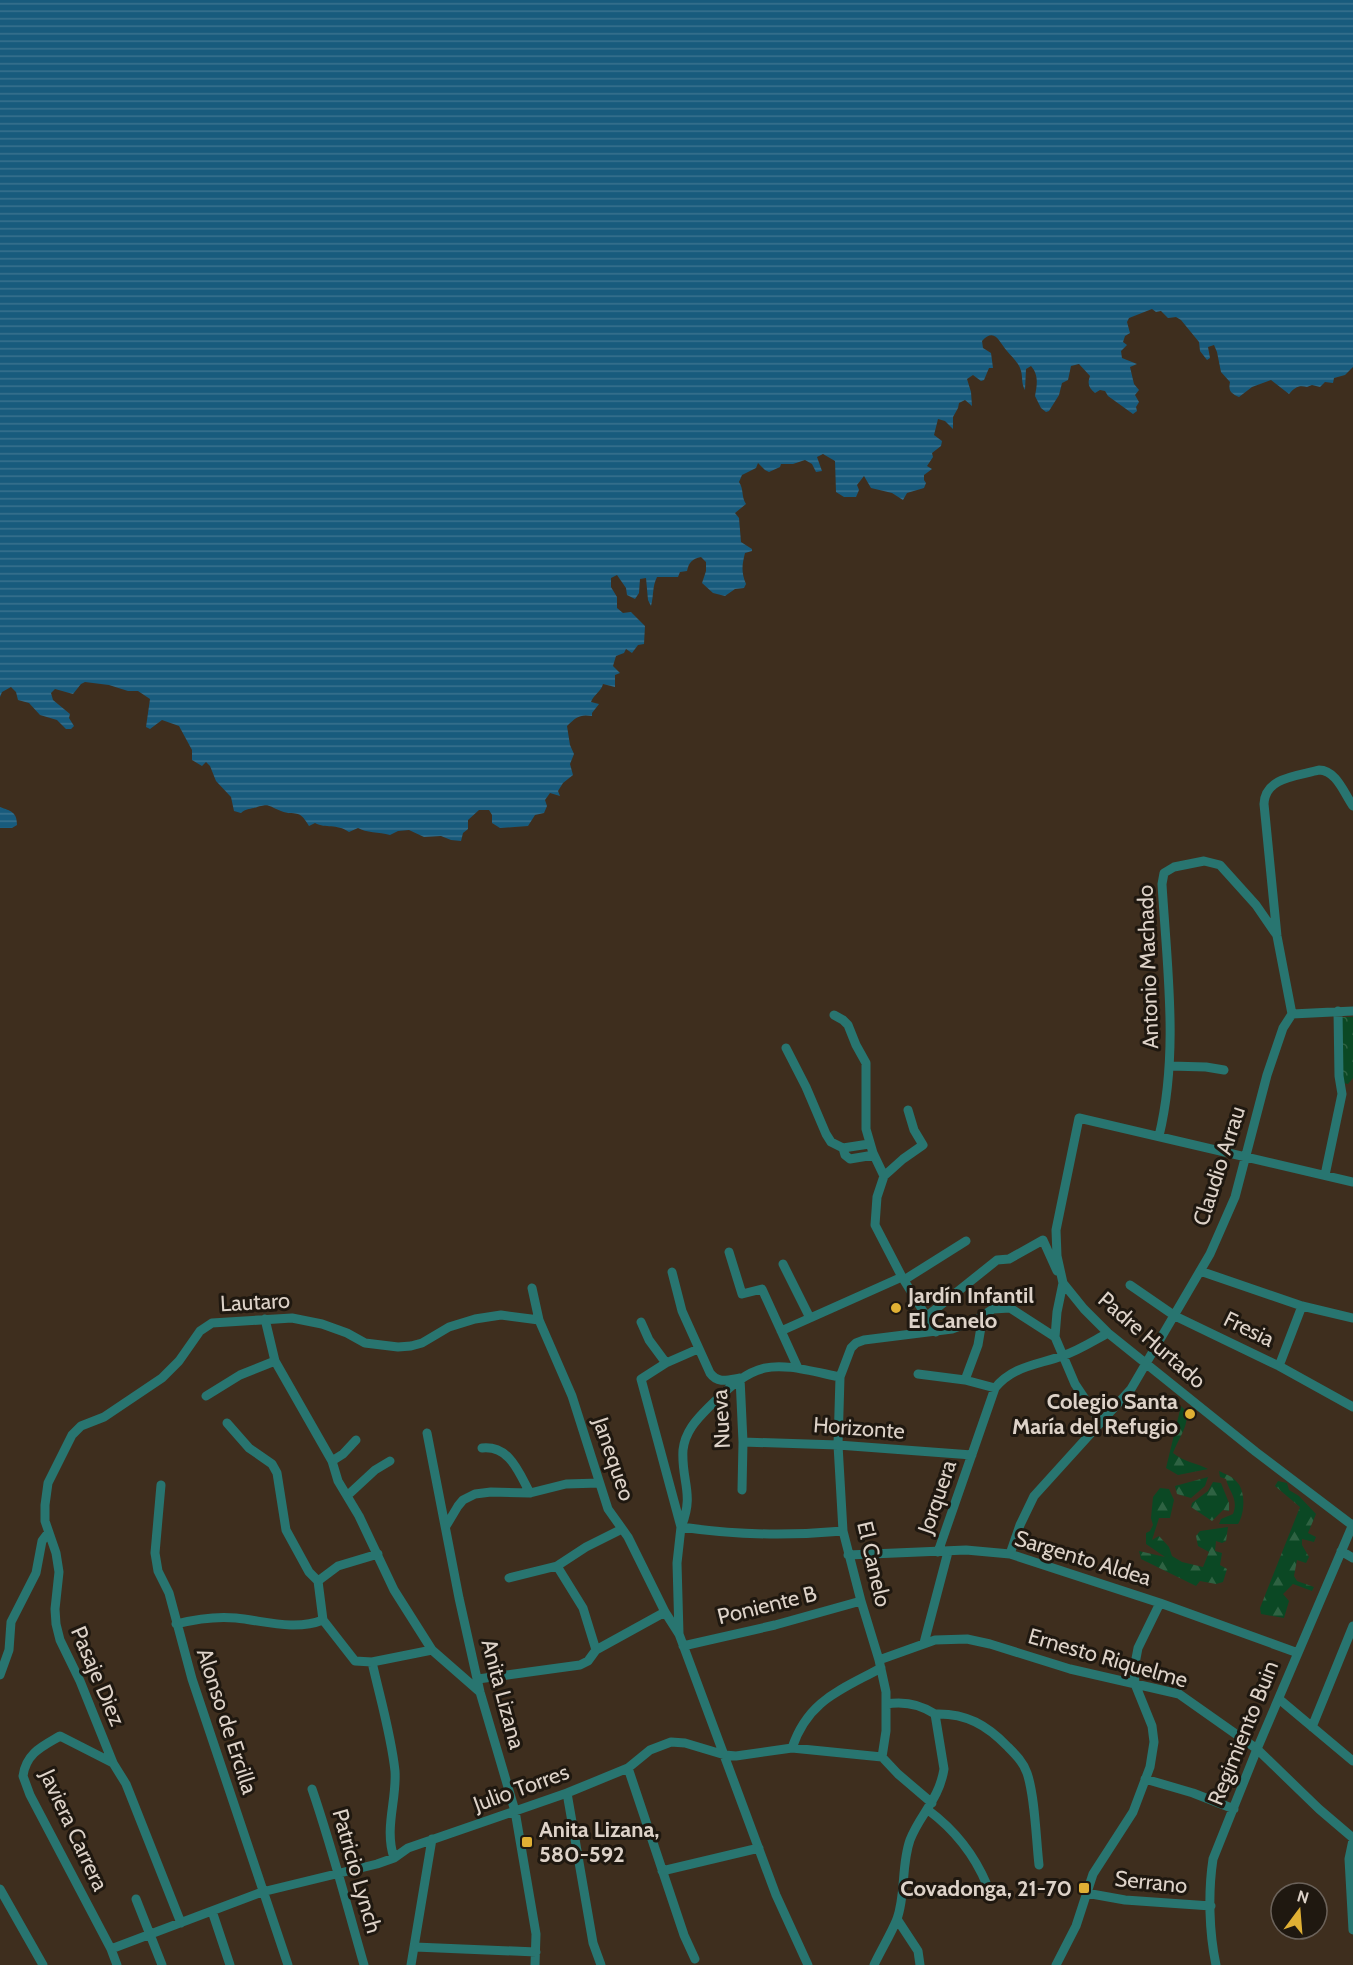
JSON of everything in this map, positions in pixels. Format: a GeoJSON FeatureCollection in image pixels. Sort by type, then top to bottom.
{"type":"FeatureCollection","features":[{"type":"Feature","properties":{"kind":"street"},"geometry":{"type":"LineString","coordinates":[[1353,806],[1334,776],[1328,771],[1319,770],[1277,782],[1271,786],[1265,796],[1278,936],[1292,1014],[1353,1011]]}},
{"type":"Feature","properties":{"kind":"street","name":"Antonio Machado"},"geometry":{"type":"LineString","coordinates":[[1159,1136],[1166,1103],[1171,1035],[1162,884],[1164,873],[1174,867],[1204,861],[1220,865],[1256,905],[1278,936]]}},
{"type":"Feature","properties":{"kind":"street"},"geometry":{"type":"LineString","coordinates":[[1325,1175],[1342,1094],[1339,1076],[1338,1011]]}},
{"type":"Feature","properties":{"kind":"street","name":"Claudio Arrau"},"geometry":{"type":"LineString","coordinates":[[1010,1554],[1020,1525],[1034,1496],[1122,1401],[1200,1271],[1227,1217],[1283,1028],[1292,1014]]}},
{"type":"Feature","properties":{"kind":"street"},"geometry":{"type":"LineString","coordinates":[[834,1015],[848,1025],[866,1063],[865,1121],[869,1144],[884,1176]]}},
{"type":"Feature","properties":{"kind":"street"},"geometry":{"type":"LineString","coordinates":[[786,1048],[831,1142],[843,1148],[869,1144]]}},
{"type":"Feature","properties":{"kind":"street"},"geometry":{"type":"LineString","coordinates":[[1170,1066],[1224,1070]]}},
{"type":"Feature","properties":{"kind":"street"},"geometry":{"type":"LineString","coordinates":[[908,1110],[914,1130],[923,1145],[884,1176],[878,1197],[875,1225],[903,1279],[936,1332],[960,1327],[999,1308],[1010,1308],[1055,1337]]}},
{"type":"Feature","properties":{"kind":"street","name":"Padre Hurtado"},"geometry":{"type":"LineString","coordinates":[[1159,1136],[1078,1118],[1056,1230],[1057,1256],[1064,1283],[1084,1309],[1108,1333],[1256,1452],[1353,1525]]}},
{"type":"Feature","properties":{"kind":"street"},"geometry":{"type":"LineString","coordinates":[[1159,1136],[1353,1182]]}},
{"type":"Feature","properties":{"kind":"street"},"geometry":{"type":"LineString","coordinates":[[843,1148],[845,1155],[850,1159],[874,1155]]}},
{"type":"Feature","properties":{"kind":"street"},"geometry":{"type":"LineString","coordinates":[[927,1316],[997,1260],[1009,1259],[1043,1240],[1055,1270],[1061,1273]]}},
{"type":"Feature","properties":{"kind":"street"},"geometry":{"type":"LineString","coordinates":[[781,1331],[903,1279],[966,1241]]}},
{"type":"Feature","properties":{"kind":"street"},"geometry":{"type":"LineString","coordinates":[[729,1252],[742,1294],[762,1289],[798,1368]]}},
{"type":"Feature","properties":{"kind":"street"},"geometry":{"type":"LineString","coordinates":[[783,1264],[810,1318]]}},
{"type":"Feature","properties":{"kind":"street"},"geometry":{"type":"LineString","coordinates":[[1200,1271],[1302,1306],[1353,1318]]}},
{"type":"Feature","properties":{"kind":"street","name":"Nueva"},"geometry":{"type":"LineString","coordinates":[[672,1272],[682,1311],[698,1349],[714,1378],[721,1381],[740,1378],[743,1442],[742,1490]]}},
{"type":"Feature","properties":{"kind":"street"},"geometry":{"type":"LineString","coordinates":[[1064,1283],[1057,1312],[1055,1337],[1083,1397],[1101,1423]]}},
{"type":"Feature","properties":{"kind":"street","name":"Fresia"},"geometry":{"type":"LineString","coordinates":[[1130,1285],[1175,1316],[1279,1366],[1353,1407]]}},
{"type":"Feature","properties":{"kind":"street","name":"Janequeo"},"geometry":{"type":"LineString","coordinates":[[532,1288],[539,1320],[570,1388],[608,1509],[628,1536],[665,1612],[679,1634]]}},
{"type":"Feature","properties":{"kind":"street"},"geometry":{"type":"LineString","coordinates":[[1279,1366],[1302,1306]]}},
{"type":"Feature","properties":{"kind":"street"},"geometry":{"type":"LineString","coordinates":[[965,1380],[978,1345],[983,1315]]}},
{"type":"Feature","properties":{"kind":"street","name":"Lautaro"},"geometry":{"type":"LineString","coordinates":[[48,1533],[45,1505],[48,1483],[68,1440],[76,1430],[104,1417],[162,1378],[179,1362],[200,1331],[207,1325],[292,1318],[322,1324],[347,1333],[365,1343],[398,1347],[422,1343],[449,1327],[475,1319],[507,1316],[539,1320]]}},
{"type":"Feature","properties":{"kind":"street"},"geometry":{"type":"LineString","coordinates":[[265,1320],[275,1361],[332,1461],[338,1481],[348,1495],[394,1590],[432,1650],[480,1692]]}},
{"type":"Feature","properties":{"kind":"street"},"geometry":{"type":"LineString","coordinates":[[641,1322],[649,1340],[666,1363]]}},
{"type":"Feature","properties":{"kind":"street","name":"El Canelo"},"geometry":{"type":"LineString","coordinates":[[882,1757],[886,1731],[886,1704],[880,1664],[843,1531],[838,1446],[840,1377],[851,1348],[860,1341],[936,1332]]}},
{"type":"Feature","properties":{"kind":"street"},"geometry":{"type":"LineString","coordinates":[[918,1374],[965,1380],[995,1388],[1016,1370],[1063,1356],[1108,1333]]}},
{"type":"Feature","properties":{"kind":"street"},"geometry":{"type":"LineString","coordinates":[[681,1527],[641,1379],[666,1363],[698,1349]]}},
{"type":"Feature","properties":{"kind":"street"},"geometry":{"type":"LineString","coordinates":[[206,1396],[240,1375],[275,1361]]}},
{"type":"Feature","properties":{"kind":"street"},"geometry":{"type":"LineString","coordinates":[[808,1965],[776,1895],[679,1634],[677,1563],[681,1527],[688,1502],[683,1457],[687,1435],[696,1421],[740,1378],[766,1367],[798,1368],[840,1377]]}},
{"type":"Feature","properties":{"kind":"street","name":"Jorquera"},"geometry":{"type":"LineString","coordinates":[[924,1643],[943,1552],[995,1388]]}},
{"type":"Feature","properties":{"kind":"street"},"geometry":{"type":"LineString","coordinates":[[227,1424],[249,1448],[275,1468],[279,1479],[286,1530],[309,1572],[318,1581],[323,1620],[355,1661],[372,1662],[432,1650]]}},
{"type":"Feature","properties":{"kind":"street","name":"Anita Lizana"},"geometry":{"type":"LineString","coordinates":[[427,1433],[480,1692],[515,1811],[536,1934],[535,1965]]}},
{"type":"Feature","properties":{"kind":"street"},"geometry":{"type":"LineString","coordinates":[[332,1461],[343,1454],[356,1440]]}},
{"type":"Feature","properties":{"kind":"street","name":"Horizonte"},"geometry":{"type":"LineString","coordinates":[[743,1442],[972,1455]]}},
{"type":"Feature","properties":{"kind":"street"},"geometry":{"type":"LineString","coordinates":[[482,1448],[497,1449],[506,1455],[530,1493]]}},
{"type":"Feature","properties":{"kind":"street"},"geometry":{"type":"LineString","coordinates":[[348,1495],[375,1470],[390,1461]]}},
{"type":"Feature","properties":{"kind":"street"},"geometry":{"type":"LineString","coordinates":[[446,1528],[448,1520],[463,1500],[475,1494],[530,1493],[566,1484],[599,1483]]}},
{"type":"Feature","properties":{"kind":"street","name":"Alonso de Ercilla"},"geometry":{"type":"LineString","coordinates":[[161,1485],[155,1553],[158,1571],[169,1593],[192,1679],[288,1965]]}},
{"type":"Feature","properties":{"kind":"street","name":"Regimiento Buin"},"geometry":{"type":"LineString","coordinates":[[1216,1965],[1212,1940],[1211,1906],[1213,1859],[1257,1749],[1353,1525]]}},
{"type":"Feature","properties":{"kind":"street"},"geometry":{"type":"LineString","coordinates":[[681,1527],[765,1534],[843,1531]]}},
{"type":"Feature","properties":{"kind":"street"},"geometry":{"type":"LineString","coordinates":[[509,1578],[557,1566],[586,1547],[621,1529]]}},
{"type":"Feature","properties":{"kind":"street"},"geometry":{"type":"LineString","coordinates":[[0,1675],[9,1650],[11,1622],[36,1573],[42,1541],[48,1533]]}},
{"type":"Feature","properties":{"kind":"street","name":"Pasaje Diez"},"geometry":{"type":"LineString","coordinates":[[48,1533],[56,1553],[59,1572],[55,1609],[58,1632],[113,1762]]}},
{"type":"Feature","properties":{"kind":"street","name":"Sargento Aldea"},"geometry":{"type":"LineString","coordinates":[[848,1555],[984,1551],[1010,1554],[1160,1603],[1298,1653]]}},
{"type":"Feature","properties":{"kind":"street"},"geometry":{"type":"LineString","coordinates":[[1341,1551],[1353,1558]]}},
{"type":"Feature","properties":{"kind":"street"},"geometry":{"type":"LineString","coordinates":[[318,1581],[338,1566],[378,1554]]}},
{"type":"Feature","properties":{"kind":"street"},"geometry":{"type":"LineString","coordinates":[[557,1566],[583,1608],[597,1650]]}},
{"type":"Feature","properties":{"kind":"street","name":"Poniente B"},"geometry":{"type":"LineString","coordinates":[[683,1646],[775,1625],[861,1601]]}},
{"type":"Feature","properties":{"kind":"street"},"geometry":{"type":"LineString","coordinates":[[1056,1965],[1076,1926],[1097,1867],[1133,1812],[1152,1759],[1154,1734],[1135,1684],[1134,1669],[1138,1648],[1160,1603]]}},
{"type":"Feature","properties":{"kind":"street"},"geometry":{"type":"LineString","coordinates":[[478,1680],[580,1665],[588,1661],[597,1650],[665,1612]]}},
{"type":"Feature","properties":{"kind":"street"},"geometry":{"type":"LineString","coordinates":[[176,1624],[218,1617],[294,1626],[323,1620]]}},
{"type":"Feature","properties":{"kind":"street"},"geometry":{"type":"LineString","coordinates":[[1312,1727],[1353,1626]]}},
{"type":"Feature","properties":{"kind":"street","name":"Ernesto Riquelme"},"geometry":{"type":"LineString","coordinates":[[792,1748],[803,1723],[821,1702],[880,1664],[924,1643],[955,1638],[978,1641],[1070,1669],[1170,1691],[1186,1698],[1257,1749],[1353,1839]]}},
{"type":"Feature","properties":{"kind":"street"},"geometry":{"type":"LineString","coordinates":[[372,1662],[391,1747],[394,1771],[395,1787],[389,1831],[394,1858]]}},
{"type":"Feature","properties":{"kind":"street"},"geometry":{"type":"LineString","coordinates":[[1279,1699],[1353,1760]]}},
{"type":"Feature","properties":{"kind":"street"},"geometry":{"type":"LineString","coordinates":[[886,1704],[909,1703],[935,1714],[961,1716],[979,1723],[996,1735],[1020,1759],[1030,1788],[1039,1865]]}},
{"type":"Feature","properties":{"kind":"street"},"geometry":{"type":"LineString","coordinates":[[874,1965],[897,1919],[909,1841],[940,1787],[944,1769],[935,1714]]}},
{"type":"Feature","properties":{"kind":"street","name":"Javiera Carrera"},"geometry":{"type":"LineString","coordinates":[[113,1762],[60,1736],[38,1748],[30,1756],[23,1776],[30,1795],[111,1949],[117,1965]]}},
{"type":"Feature","properties":{"kind":"street","name":"Julio Torres"},"geometry":{"type":"LineString","coordinates":[[111,1949],[262,1892],[337,1875],[394,1858],[408,1848],[628,1768],[650,1750],[671,1742],[685,1743],[724,1755],[736,1756],[792,1748],[882,1757]]}},
{"type":"Feature","properties":{"kind":"street"},"geometry":{"type":"LineString","coordinates":[[882,1757],[967,1848],[987,1885]]}},
{"type":"Feature","properties":{"kind":"street"},"geometry":{"type":"LineString","coordinates":[[113,1762],[126,1784],[181,1923]]}},
{"type":"Feature","properties":{"kind":"street"},"geometry":{"type":"LineString","coordinates":[[628,1768],[684,1935],[695,1959]]}},
{"type":"Feature","properties":{"kind":"street"},"geometry":{"type":"LineString","coordinates":[[1145,1779],[1193,1793],[1234,1809]]}},
{"type":"Feature","properties":{"kind":"street","name":"Patricio Lynch"},"geometry":{"type":"LineString","coordinates":[[312,1789],[330,1843],[337,1875],[364,1965]]}},
{"type":"Feature","properties":{"kind":"street"},"geometry":{"type":"LineString","coordinates":[[567,1792],[593,1943],[601,1965]]}},
{"type":"Feature","properties":{"kind":"street"},"geometry":{"type":"LineString","coordinates":[[411,1965],[432,1839]]}},
{"type":"Feature","properties":{"kind":"street"},"geometry":{"type":"LineString","coordinates":[[1353,1839],[1349,1859],[1353,1930]]}},
{"type":"Feature","properties":{"kind":"street"},"geometry":{"type":"LineString","coordinates":[[662,1871],[759,1848]]}},
{"type":"Feature","properties":{"kind":"street"},"geometry":{"type":"LineString","coordinates":[[0,1889],[43,1965]]}},
{"type":"Feature","properties":{"kind":"street","name":"Serrano"},"geometry":{"type":"LineString","coordinates":[[1086,1893],[1125,1900],[1211,1906]]}},
{"type":"Feature","properties":{"kind":"street"},"geometry":{"type":"LineString","coordinates":[[136,1899],[162,1965]]}},
{"type":"Feature","properties":{"kind":"street"},"geometry":{"type":"LineString","coordinates":[[212,1911],[230,1965]]}},
{"type":"Feature","properties":{"kind":"street"},"geometry":{"type":"LineString","coordinates":[[897,1919],[918,1952],[920,1965]]}},
{"type":"Feature","properties":{"kind":"street"},"geometry":{"type":"LineString","coordinates":[[415,1947],[536,1952]]}},
{"type":"Feature","properties":{"kind":"green space"},"geometry":{"type":"Polygon","coordinates":[[[1340,1017],[1353,1017],[1353,1078],[1348,1084],[1343,1083],[1340,1017]]]}},
{"type":"Feature","properties":{"kind":"green space"},"geometry":{"type":"Polygon","coordinates":[[[1181,1406],[1187,1412],[1187,1418],[1173,1453],[1208,1469],[1178,1475],[1166,1468],[1181,1406]]]}},
{"type":"Feature","properties":{"kind":"green space"},"geometry":{"type":"Polygon","coordinates":[[[1219,1471],[1234,1479],[1242,1490],[1243,1508],[1238,1524],[1219,1524],[1221,1519],[1233,1514],[1235,1504],[1226,1479],[1220,1477],[1219,1471]]]}},
{"type":"Feature","properties":{"kind":"green space"},"geometry":{"type":"Polygon","coordinates":[[[1208,1477],[1205,1486],[1191,1498],[1177,1494],[1175,1486],[1208,1477]]]}},
{"type":"Feature","properties":{"kind":"green space"},"geometry":{"type":"Polygon","coordinates":[[[1278,1481],[1287,1483],[1289,1490],[1299,1496],[1316,1514],[1308,1533],[1316,1537],[1314,1542],[1302,1539],[1302,1545],[1309,1557],[1306,1563],[1297,1560],[1294,1576],[1297,1581],[1314,1587],[1312,1591],[1293,1584],[1283,1594],[1289,1601],[1284,1618],[1261,1614],[1260,1608],[1300,1507],[1275,1486],[1278,1481]]]}},
{"type":"Feature","properties":{"kind":"green space"},"geometry":{"type":"Polygon","coordinates":[[[1213,1482],[1221,1483],[1229,1503],[1229,1511],[1223,1510],[1212,1521],[1191,1507],[1192,1503],[1208,1491],[1213,1482]]]}},
{"type":"Feature","properties":{"kind":"green space"},"geometry":{"type":"Polygon","coordinates":[[[1160,1488],[1169,1489],[1174,1500],[1170,1518],[1159,1518],[1152,1540],[1159,1536],[1169,1547],[1172,1556],[1182,1562],[1203,1567],[1209,1552],[1198,1546],[1196,1536],[1200,1531],[1228,1527],[1226,1541],[1222,1543],[1216,1541],[1215,1551],[1222,1553],[1220,1565],[1227,1569],[1223,1582],[1216,1584],[1200,1581],[1196,1586],[1141,1559],[1139,1551],[1165,1557],[1146,1544],[1146,1533],[1153,1525],[1151,1518],[1153,1497],[1160,1488]]]}},
{"type":"Feature","properties":{"kind":"water"},"geometry":{"type":"Polygon","coordinates":[[[0,0],[1353,0],[1353,367],[1345,375],[1334,378],[1333,383],[1325,382],[1320,387],[1299,386],[1289,394],[1271,380],[1252,387],[1239,397],[1231,391],[1230,382],[1221,372],[1214,345],[1208,347],[1210,358],[1207,360],[1200,351],[1199,342],[1181,320],[1176,317],[1168,318],[1161,311],[1156,312],[1152,309],[1129,318],[1127,322],[1130,333],[1125,336],[1123,342],[1127,345],[1121,351],[1122,358],[1137,364],[1130,367],[1134,384],[1139,390],[1135,395],[1139,402],[1136,407],[1137,411],[1133,414],[1108,396],[1105,391],[1100,390],[1095,393],[1089,386],[1090,376],[1079,364],[1071,366],[1068,380],[1062,383],[1059,395],[1046,412],[1041,408],[1035,396],[1037,380],[1034,369],[1031,366],[1026,369],[1025,390],[1019,365],[996,337],[990,335],[982,341],[983,348],[991,353],[993,368],[989,368],[984,380],[981,381],[973,375],[967,379],[972,406],[965,400],[959,403],[953,417],[953,429],[945,421],[938,419],[934,435],[942,441],[941,446],[932,453],[933,457],[927,466],[932,469],[924,475],[926,483],[924,488],[907,493],[903,500],[892,493],[871,488],[864,476],[857,485],[859,490],[856,497],[844,497],[836,492],[835,461],[823,454],[817,457],[822,471],[816,472],[812,464],[805,460],[793,464],[781,464],[780,467],[769,472],[758,463],[756,468],[742,475],[739,482],[746,504],[735,513],[739,518],[741,542],[752,549],[745,553],[744,557],[743,572],[746,584],[744,588],[735,589],[725,596],[713,593],[702,583],[706,562],[701,557],[691,561],[687,571],[680,572],[678,577],[657,577],[651,606],[648,600],[646,578],[640,579],[639,593],[635,599],[627,595],[626,588],[617,575],[611,578],[611,587],[617,597],[617,608],[623,613],[631,612],[645,626],[644,644],[638,645],[632,653],[626,649],[624,653],[616,656],[613,666],[620,673],[615,675],[615,687],[603,684],[591,702],[599,704],[592,716],[578,717],[567,726],[574,754],[570,764],[573,775],[563,783],[558,791],[560,796],[550,793],[545,800],[547,806],[544,813],[535,815],[528,826],[500,828],[492,823],[489,810],[479,810],[468,820],[468,829],[463,833],[461,841],[441,836],[424,837],[409,830],[398,831],[390,835],[358,828],[349,832],[315,823],[309,826],[299,814],[286,813],[268,805],[247,809],[241,813],[234,811],[231,797],[216,781],[210,766],[206,762],[202,766],[192,760],[192,750],[179,726],[162,720],[150,729],[146,727],[150,699],[138,691],[85,682],[73,694],[55,689],[51,693],[53,700],[70,714],[69,718],[74,726],[71,729],[66,729],[57,720],[40,715],[29,703],[18,700],[16,692],[11,687],[2,692],[0,697],[0,0]]]}},
{"type":"Feature","properties":{"kind":"water"},"geometry":{"type":"Polygon","coordinates":[[[0,807],[13,813],[17,825],[12,828],[0,828],[0,807]]]}},
{"type":"Feature","properties":{"kind":"place","name":"Jardín Infantil El Canelo"},"geometry":{"type":"Point","coordinates":[896,1308]}},
{"type":"Feature","properties":{"kind":"place","name":"Colegio Santa María del Refugio"},"geometry":{"type":"Point","coordinates":[1190,1414]}},
{"type":"Feature","properties":{"kind":"place","name":"Anita Lizana, 580-592"},"geometry":{"type":"Point","coordinates":[527,1842]}},
{"type":"Feature","properties":{"kind":"place","name":"Covadonga, 21-70"},"geometry":{"type":"Point","coordinates":[1084,1888]}}]}
